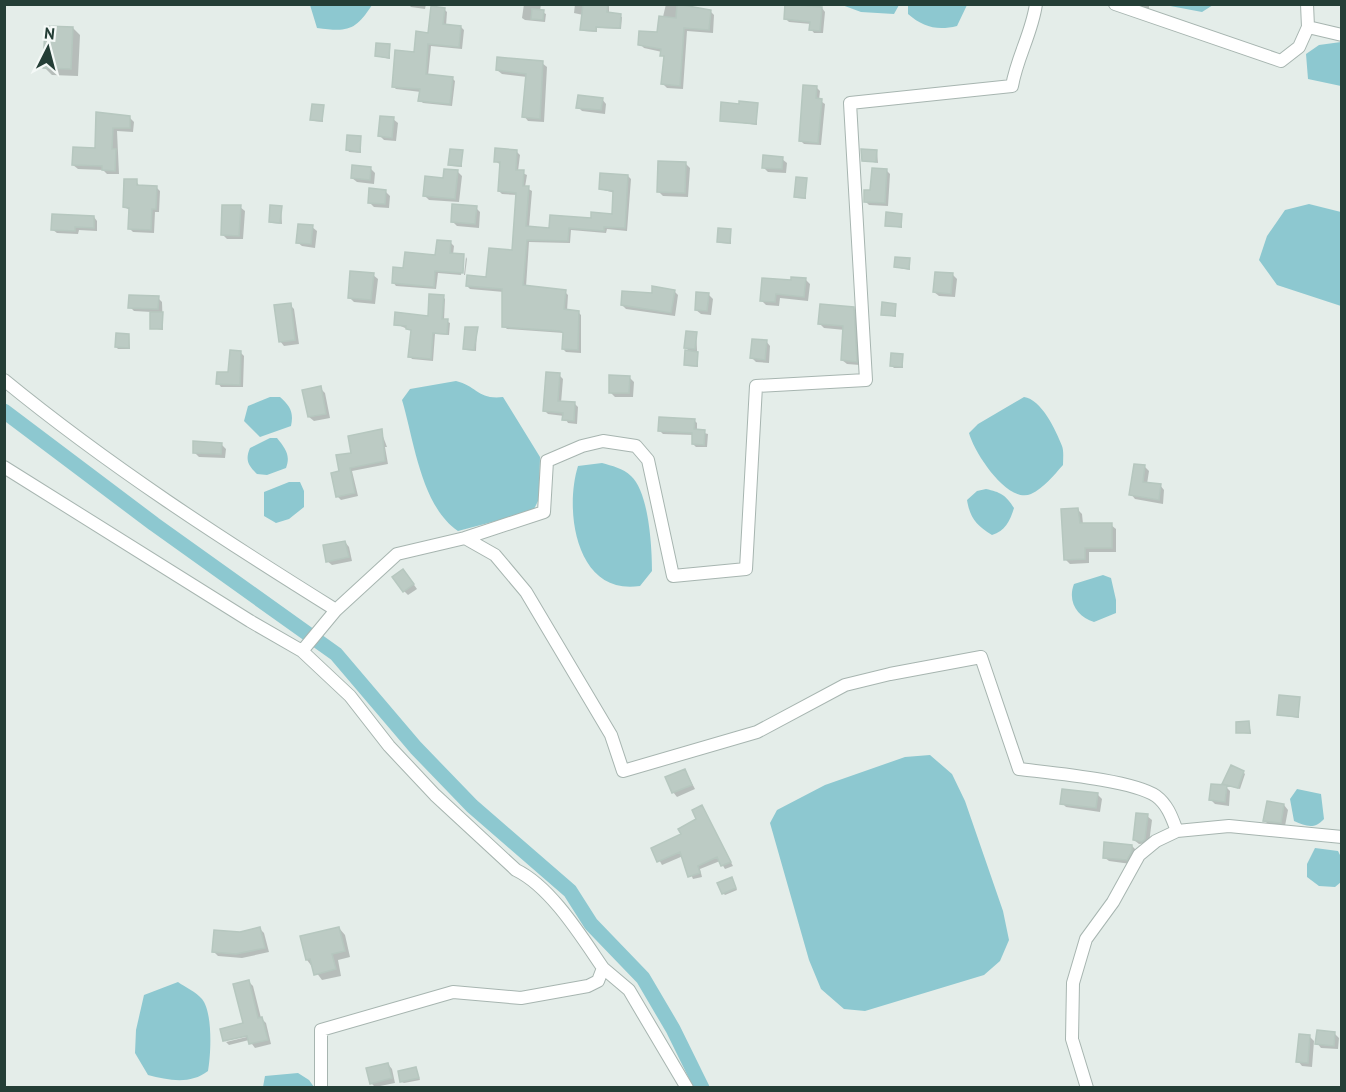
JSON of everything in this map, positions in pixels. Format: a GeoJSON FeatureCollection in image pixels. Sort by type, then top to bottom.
{"type":"FeatureCollection","features":[{"type":"Feature","properties":{"kind":"street"},"geometry":{"type":"LineString","coordinates":[[302,651],[336,610],[397,554],[465,538],[544,512],[547,461],[582,446],[603,441],[636,446],[648,460],[673,576],[746,569],[756,386],[866,380],[850,103],[1012,86],[1015,69],[1034,23],[1036,4]]}},
{"type":"Feature","properties":{"kind":"street"},"geometry":{"type":"LineString","coordinates":[[1115,4],[1281,61],[1299,47],[1308,27],[1307,4]]}},
{"type":"Feature","properties":{"kind":"street"},"geometry":{"type":"LineString","coordinates":[[1308,27],[1341,35]]}},
{"type":"Feature","properties":{"kind":"street"},"geometry":{"type":"LineString","coordinates":[[4,380],[52,420],[179,510],[336,610]]}},
{"type":"Feature","properties":{"kind":"street"},"geometry":{"type":"LineString","coordinates":[[4,467],[302,651],[350,696],[389,746],[435,795],[516,870],[532,878],[574,928],[603,968],[629,990],[687,1088]]}},
{"type":"Feature","properties":{"kind":"street"},"geometry":{"type":"LineString","coordinates":[[465,538],[495,555],[526,592],[611,735],[623,771],[757,732],[846,685],[890,674],[981,657],[1019,769],[1115,783],[1155,796],[1170,812],[1177,831]]}},
{"type":"Feature","properties":{"kind":"street"},"geometry":{"type":"LineString","coordinates":[[1087,1088],[1072,1039],[1073,983],[1086,939],[1113,902],[1139,855],[1156,841],[1177,831],[1229,826],[1341,837]]}},
{"type":"Feature","properties":{"kind":"street"},"geometry":{"type":"LineString","coordinates":[[321,1088],[321,1030],[453,992],[521,998],[588,986],[598,981],[603,968]]}},
{"type":"Feature","properties":{"kind":"water"},"geometry":{"type":"Polygon","coordinates":[[[310,4],[372,5],[355,25],[336,30],[317,28],[310,4]]]}},
{"type":"Feature","properties":{"kind":"water"},"geometry":{"type":"Polygon","coordinates":[[[908,4],[967,5],[957,26],[943,28],[925,25],[908,14],[908,4]]]}},
{"type":"Feature","properties":{"kind":"water"},"geometry":{"type":"Polygon","coordinates":[[[1213,4],[1202,12],[1165,5],[1213,4]]]}},
{"type":"Feature","properties":{"kind":"water"},"geometry":{"type":"Polygon","coordinates":[[[842,5],[899,5],[894,14],[861,12],[842,5]]]}},
{"type":"Feature","properties":{"kind":"water"},"geometry":{"type":"Polygon","coordinates":[[[1341,42],[1341,86],[1308,79],[1306,54],[1319,45],[1341,42]]]}},
{"type":"Feature","properties":{"kind":"water"},"geometry":{"type":"Polygon","coordinates":[[[1309,204],[1341,212],[1341,306],[1277,285],[1259,260],[1267,236],[1285,210],[1309,204]]]}},
{"type":"Feature","properties":{"kind":"water"},"geometry":{"type":"Polygon","coordinates":[[[456,381],[483,395],[503,397],[540,457],[539,499],[533,511],[458,531],[445,520],[435,506],[415,452],[402,400],[410,389],[456,381]]]}},
{"type":"Feature","properties":{"kind":"water"},"geometry":{"type":"Polygon","coordinates":[[[270,397],[280,397],[289,406],[292,417],[291,426],[260,437],[244,421],[248,406],[270,397]]]}},
{"type":"Feature","properties":{"kind":"water"},"geometry":{"type":"Polygon","coordinates":[[[1024,397],[1036,403],[1047,416],[1062,446],[1063,465],[1036,491],[1022,495],[1002,484],[993,474],[977,452],[969,433],[978,424],[1024,397]]]}},
{"type":"Feature","properties":{"kind":"water"},"geometry":{"type":"Polygon","coordinates":[[[270,438],[277,438],[285,448],[288,459],[286,468],[267,475],[257,474],[248,462],[250,448],[270,438]]]}},
{"type":"Feature","properties":{"kind":"water"},"geometry":{"type":"Polygon","coordinates":[[[602,463],[628,473],[642,494],[648,521],[652,571],[640,586],[618,586],[601,578],[589,564],[580,547],[573,505],[578,466],[602,463]]]}},
{"type":"Feature","properties":{"kind":"water"},"geometry":{"type":"Polygon","coordinates":[[[289,482],[300,482],[304,491],[304,507],[289,519],[276,523],[264,516],[264,492],[289,482]]]}},
{"type":"Feature","properties":{"kind":"water"},"geometry":{"type":"Polygon","coordinates":[[[986,489],[1002,495],[1014,508],[1006,525],[992,535],[975,521],[967,500],[977,491],[986,489]]]}},
{"type":"Feature","properties":{"kind":"water"},"geometry":{"type":"Polygon","coordinates":[[[1103,575],[1111,578],[1116,600],[1116,613],[1094,622],[1088,620],[1075,608],[1072,591],[1074,584],[1103,575]]]}},
{"type":"Feature","properties":{"kind":"water"},"geometry":{"type":"Polygon","coordinates":[[[930,755],[952,774],[965,801],[1003,911],[1009,940],[1000,961],[984,975],[865,1011],[844,1009],[821,989],[809,960],[770,823],[777,810],[825,785],[905,757],[930,755]]]}},
{"type":"Feature","properties":{"kind":"water"},"geometry":{"type":"Polygon","coordinates":[[[1297,789],[1321,794],[1324,819],[1317,825],[1310,826],[1294,821],[1290,799],[1297,789]]]}},
{"type":"Feature","properties":{"kind":"water"},"geometry":{"type":"Polygon","coordinates":[[[1315,848],[1338,851],[1341,857],[1341,882],[1335,887],[1319,886],[1307,877],[1307,864],[1315,848]]]}},
{"type":"Feature","properties":{"kind":"water"},"geometry":{"type":"Polygon","coordinates":[[[178,982],[194,992],[206,1005],[210,1034],[208,1071],[186,1080],[148,1075],[135,1053],[136,1030],[144,995],[178,982]]]}},
{"type":"Feature","properties":{"kind":"water"},"geometry":{"type":"Polygon","coordinates":[[[298,1073],[309,1080],[314,1087],[263,1087],[265,1076],[298,1073]]]}},
{"type":"Feature","properties":{"kind":"building"},"geometry":{"type":"Polygon","coordinates":[[[583,4],[608,4],[607,12],[621,14],[620,28],[596,27],[596,31],[580,30],[583,4]]]}},
{"type":"Feature","properties":{"kind":"building"},"geometry":{"type":"Polygon","coordinates":[[[677,4],[711,10],[709,30],[684,28],[680,86],[661,84],[664,56],[660,56],[661,49],[638,45],[639,31],[657,32],[659,16],[676,18],[677,4]]]}},
{"type":"Feature","properties":{"kind":"building"},"geometry":{"type":"Polygon","coordinates":[[[785,4],[822,7],[820,31],[809,30],[810,22],[784,19],[785,4]]]}},
{"type":"Feature","properties":{"kind":"building"},"geometry":{"type":"Polygon","coordinates":[[[431,6],[445,8],[443,24],[461,26],[459,47],[428,44],[426,74],[453,77],[450,104],[418,101],[420,89],[392,87],[395,50],[414,52],[416,31],[428,33],[431,6]]]}},
{"type":"Feature","properties":{"kind":"building"},"geometry":{"type":"Polygon","coordinates":[[[532,9],[544,10],[543,20],[531,19],[532,9]]]}},
{"type":"Feature","properties":{"kind":"building"},"geometry":{"type":"Polygon","coordinates":[[[45,26],[73,27],[71,69],[43,68],[45,26]]]}},
{"type":"Feature","properties":{"kind":"building"},"geometry":{"type":"Polygon","coordinates":[[[376,43],[390,44],[389,58],[375,56],[376,43]]]}},
{"type":"Feature","properties":{"kind":"building"},"geometry":{"type":"Polygon","coordinates":[[[497,57],[543,61],[540,119],[522,117],[526,74],[496,70],[497,57]]]}},
{"type":"Feature","properties":{"kind":"building"},"geometry":{"type":"Polygon","coordinates":[[[803,85],[817,86],[816,98],[822,99],[818,143],[799,141],[803,85]]]}},
{"type":"Feature","properties":{"kind":"building"},"geometry":{"type":"Polygon","coordinates":[[[578,95],[603,98],[601,110],[576,108],[578,95]]]}},
{"type":"Feature","properties":{"kind":"building"},"geometry":{"type":"Polygon","coordinates":[[[739,101],[758,103],[756,124],[720,121],[721,102],[739,104],[739,101]]]}},
{"type":"Feature","properties":{"kind":"building"},"geometry":{"type":"Polygon","coordinates":[[[312,104],[324,105],[322,121],[310,120],[312,104]]]}},
{"type":"Feature","properties":{"kind":"building"},"geometry":{"type":"Polygon","coordinates":[[[96,112],[130,116],[130,128],[113,128],[112,149],[116,149],[115,171],[102,170],[102,166],[72,165],[73,147],[95,148],[96,112]]]}},
{"type":"Feature","properties":{"kind":"building"},"geometry":{"type":"Polygon","coordinates":[[[380,116],[394,117],[392,138],[378,136],[380,116]]]}},
{"type":"Feature","properties":{"kind":"building"},"geometry":{"type":"Polygon","coordinates":[[[347,135],[361,136],[360,152],[346,150],[347,135]]]}},
{"type":"Feature","properties":{"kind":"building"},"geometry":{"type":"Polygon","coordinates":[[[495,148],[517,150],[516,170],[524,170],[523,186],[529,186],[526,226],[549,228],[550,215],[591,218],[591,212],[612,214],[613,191],[599,189],[600,173],[628,175],[625,228],[604,227],[604,231],[569,228],[568,241],[527,240],[523,285],[566,290],[564,309],[579,311],[578,350],[562,349],[563,333],[560,331],[502,327],[502,289],[466,286],[467,275],[486,277],[489,248],[512,250],[516,193],[498,191],[500,162],[494,162],[495,148]]]}},
{"type":"Feature","properties":{"kind":"building"},"geometry":{"type":"Polygon","coordinates":[[[450,149],[463,150],[461,166],[448,165],[450,149]]]}},
{"type":"Feature","properties":{"kind":"building"},"geometry":{"type":"Polygon","coordinates":[[[861,149],[877,150],[876,162],[862,161],[861,149]]]}},
{"type":"Feature","properties":{"kind":"building"},"geometry":{"type":"Polygon","coordinates":[[[763,155],[783,157],[782,169],[762,168],[763,155]]]}},
{"type":"Feature","properties":{"kind":"building"},"geometry":{"type":"Polygon","coordinates":[[[658,161],[686,162],[685,193],[657,192],[658,161]]]}},
{"type":"Feature","properties":{"kind":"building"},"geometry":{"type":"Polygon","coordinates":[[[352,165],[371,167],[370,180],[351,178],[352,165]]]}},
{"type":"Feature","properties":{"kind":"building"},"geometry":{"type":"Polygon","coordinates":[[[872,168],[887,169],[885,203],[864,202],[864,190],[870,190],[872,168]]]}},
{"type":"Feature","properties":{"kind":"building"},"geometry":{"type":"Polygon","coordinates":[[[444,169],[458,170],[455,199],[423,196],[425,176],[443,178],[444,169]]]}},
{"type":"Feature","properties":{"kind":"building"},"geometry":{"type":"Polygon","coordinates":[[[796,177],[807,178],[805,198],[794,197],[796,177]]]}},
{"type":"Feature","properties":{"kind":"building"},"geometry":{"type":"Polygon","coordinates":[[[124,179],[137,179],[137,185],[157,186],[156,209],[152,209],[151,230],[128,229],[129,208],[123,207],[124,179]]]}},
{"type":"Feature","properties":{"kind":"building"},"geometry":{"type":"Polygon","coordinates":[[[369,188],[386,190],[385,204],[368,203],[369,188]]]}},
{"type":"Feature","properties":{"kind":"building"},"geometry":{"type":"Polygon","coordinates":[[[452,204],[477,206],[475,224],[451,222],[452,204]]]}},
{"type":"Feature","properties":{"kind":"building"},"geometry":{"type":"Polygon","coordinates":[[[222,205],[241,205],[239,236],[221,235],[222,205]]]}},
{"type":"Feature","properties":{"kind":"building"},"geometry":{"type":"Polygon","coordinates":[[[270,205],[282,206],[280,223],[269,222],[270,205]]]}},
{"type":"Feature","properties":{"kind":"building"},"geometry":{"type":"Polygon","coordinates":[[[886,212],[902,214],[901,227],[885,226],[886,212]]]}},
{"type":"Feature","properties":{"kind":"building"},"geometry":{"type":"Polygon","coordinates":[[[52,214],[94,216],[94,228],[75,227],[75,231],[51,230],[52,214]]]}},
{"type":"Feature","properties":{"kind":"building"},"geometry":{"type":"Polygon","coordinates":[[[298,224],[313,225],[311,244],[296,243],[298,224]]]}},
{"type":"Feature","properties":{"kind":"building"},"geometry":{"type":"Polygon","coordinates":[[[718,228],[731,229],[730,243],[717,242],[718,228]]]}},
{"type":"Feature","properties":{"kind":"building"},"geometry":{"type":"Polygon","coordinates":[[[437,240],[451,241],[450,253],[464,254],[463,273],[435,271],[434,287],[392,283],[393,267],[403,268],[405,252],[435,255],[437,240]]]}},
{"type":"Feature","properties":{"kind":"building"},"geometry":{"type":"Polygon","coordinates":[[[895,257],[910,258],[909,269],[894,267],[895,257]]]}},
{"type":"Feature","properties":{"kind":"building"},"geometry":{"type":"Polygon","coordinates":[[[350,271],[374,273],[371,300],[348,298],[350,271]]]}},
{"type":"Feature","properties":{"kind":"building"},"geometry":{"type":"Polygon","coordinates":[[[935,272],[953,273],[951,294],[933,292],[935,272]]]}},
{"type":"Feature","properties":{"kind":"building"},"geometry":{"type":"Polygon","coordinates":[[[791,277],[806,278],[804,297],[776,294],[775,302],[760,301],[762,278],[791,280],[791,277]]]}},
{"type":"Feature","properties":{"kind":"building"},"geometry":{"type":"Polygon","coordinates":[[[652,286],[675,290],[671,313],[621,305],[622,291],[652,293],[652,286]]]}},
{"type":"Feature","properties":{"kind":"building"},"geometry":{"type":"Polygon","coordinates":[[[696,292],[709,293],[707,311],[695,310],[696,292]]]}},
{"type":"Feature","properties":{"kind":"building"},"geometry":{"type":"Polygon","coordinates":[[[429,294],[444,295],[442,319],[448,319],[447,334],[433,333],[431,359],[408,357],[411,330],[406,329],[406,326],[394,325],[395,312],[428,316],[429,294]]]}},
{"type":"Feature","properties":{"kind":"building"},"geometry":{"type":"Polygon","coordinates":[[[129,295],[159,296],[158,309],[128,308],[129,295]]]}},
{"type":"Feature","properties":{"kind":"building"},"geometry":{"type":"Polygon","coordinates":[[[882,302],[896,304],[895,316],[881,315],[882,302]]]}},
{"type":"Feature","properties":{"kind":"building"},"geometry":{"type":"Polygon","coordinates":[[[291,303],[295,340],[279,342],[274,305],[291,303]]]}},
{"type":"Feature","properties":{"kind":"building"},"geometry":{"type":"Polygon","coordinates":[[[820,304],[854,307],[857,362],[841,360],[843,326],[818,324],[820,304]]]}},
{"type":"Feature","properties":{"kind":"building"},"geometry":{"type":"Polygon","coordinates":[[[150,312],[163,312],[162,329],[150,329],[150,312]]]}},
{"type":"Feature","properties":{"kind":"building"},"geometry":{"type":"Polygon","coordinates":[[[465,327],[478,327],[474,350],[463,349],[465,327]]]}},
{"type":"Feature","properties":{"kind":"building"},"geometry":{"type":"Polygon","coordinates":[[[686,331],[697,332],[695,349],[684,348],[686,331]]]}},
{"type":"Feature","properties":{"kind":"building"},"geometry":{"type":"Polygon","coordinates":[[[116,333],[129,334],[129,348],[115,347],[116,333]]]}},
{"type":"Feature","properties":{"kind":"building"},"geometry":{"type":"Polygon","coordinates":[[[752,339],[767,340],[765,360],[750,358],[752,339]]]}},
{"type":"Feature","properties":{"kind":"building"},"geometry":{"type":"Polygon","coordinates":[[[230,350],[241,351],[240,385],[216,384],[217,372],[228,372],[230,350]]]}},
{"type":"Feature","properties":{"kind":"building"},"geometry":{"type":"Polygon","coordinates":[[[685,350],[698,352],[697,366],[684,365],[685,350]]]}},
{"type":"Feature","properties":{"kind":"building"},"geometry":{"type":"Polygon","coordinates":[[[891,353],[903,354],[902,367],[890,366],[891,353]]]}},
{"type":"Feature","properties":{"kind":"building"},"geometry":{"type":"Polygon","coordinates":[[[546,372],[560,373],[558,401],[575,402],[574,421],[562,420],[563,413],[543,411],[546,372]]]}},
{"type":"Feature","properties":{"kind":"building"},"geometry":{"type":"Polygon","coordinates":[[[609,375],[630,376],[629,393],[609,393],[609,375]]]}},
{"type":"Feature","properties":{"kind":"building"},"geometry":{"type":"Polygon","coordinates":[[[321,386],[326,414],[308,417],[302,390],[321,386]]]}},
{"type":"Feature","properties":{"kind":"building"},"geometry":{"type":"Polygon","coordinates":[[[659,417],[695,419],[694,429],[705,430],[704,445],[692,444],[692,433],[658,431],[659,417]]]}},
{"type":"Feature","properties":{"kind":"building"},"geometry":{"type":"Polygon","coordinates":[[[382,429],[385,461],[350,468],[355,493],[336,497],[331,473],[339,471],[336,455],[351,453],[348,436],[382,429]]]}},
{"type":"Feature","properties":{"kind":"building"},"geometry":{"type":"Polygon","coordinates":[[[193,441],[222,443],[221,454],[193,453],[193,441]]]}},
{"type":"Feature","properties":{"kind":"building"},"geometry":{"type":"Polygon","coordinates":[[[1134,464],[1145,465],[1143,482],[1161,484],[1159,500],[1129,495],[1134,464]]]}},
{"type":"Feature","properties":{"kind":"building"},"geometry":{"type":"Polygon","coordinates":[[[1078,508],[1080,523],[1112,523],[1112,548],[1085,548],[1085,559],[1064,560],[1061,509],[1078,508]]]}},
{"type":"Feature","properties":{"kind":"building"},"geometry":{"type":"Polygon","coordinates":[[[345,541],[349,557],[326,562],[323,545],[345,541]]]}},
{"type":"Feature","properties":{"kind":"building"},"geometry":{"type":"Polygon","coordinates":[[[403,569],[414,584],[403,592],[392,577],[403,569]]]}},
{"type":"Feature","properties":{"kind":"building"},"geometry":{"type":"Polygon","coordinates":[[[1279,695],[1300,697],[1298,717],[1277,715],[1279,695]]]}},
{"type":"Feature","properties":{"kind":"building"},"geometry":{"type":"Polygon","coordinates":[[[1249,721],[1250,733],[1236,733],[1236,722],[1249,721]]]}},
{"type":"Feature","properties":{"kind":"building"},"geometry":{"type":"Polygon","coordinates":[[[1231,765],[1244,771],[1238,788],[1222,784],[1231,765]]]}},
{"type":"Feature","properties":{"kind":"building"},"geometry":{"type":"Polygon","coordinates":[[[685,769],[692,785],[672,793],[665,777],[685,769]]]}},
{"type":"Feature","properties":{"kind":"building"},"geometry":{"type":"Polygon","coordinates":[[[1211,784],[1227,785],[1225,802],[1209,800],[1211,784]]]}},
{"type":"Feature","properties":{"kind":"building"},"geometry":{"type":"Polygon","coordinates":[[[1062,789],[1098,793],[1096,808],[1060,804],[1062,789]]]}},
{"type":"Feature","properties":{"kind":"building"},"geometry":{"type":"Polygon","coordinates":[[[1267,801],[1284,804],[1281,823],[1263,821],[1267,801]]]}},
{"type":"Feature","properties":{"kind":"building"},"geometry":{"type":"Polygon","coordinates":[[[702,805],[731,862],[721,866],[717,857],[698,866],[700,873],[688,877],[680,852],[657,862],[651,848],[681,834],[678,829],[696,819],[692,810],[702,805]]]}},
{"type":"Feature","properties":{"kind":"building"},"geometry":{"type":"Polygon","coordinates":[[[1136,813],[1148,814],[1145,839],[1142,842],[1133,840],[1136,813]]]}},
{"type":"Feature","properties":{"kind":"building"},"geometry":{"type":"Polygon","coordinates":[[[1104,842],[1132,845],[1132,851],[1127,860],[1103,858],[1104,842]]]}},
{"type":"Feature","properties":{"kind":"building"},"geometry":{"type":"Polygon","coordinates":[[[732,877],[736,888],[722,894],[717,883],[732,877]]]}},
{"type":"Feature","properties":{"kind":"building"},"geometry":{"type":"Polygon","coordinates":[[[260,927],[265,948],[236,954],[212,952],[214,930],[240,932],[260,927]]]}},
{"type":"Feature","properties":{"kind":"building"},"geometry":{"type":"Polygon","coordinates":[[[339,927],[345,951],[332,954],[336,969],[314,975],[310,959],[306,960],[300,936],[339,927]]]}},
{"type":"Feature","properties":{"kind":"building"},"geometry":{"type":"Polygon","coordinates":[[[249,980],[258,1018],[262,1017],[268,1040],[249,1044],[247,1036],[223,1041],[220,1029],[243,1023],[233,984],[249,980]]]}},
{"type":"Feature","properties":{"kind":"building"},"geometry":{"type":"Polygon","coordinates":[[[1317,1030],[1335,1032],[1334,1046],[1315,1044],[1317,1030]]]}},
{"type":"Feature","properties":{"kind":"building"},"geometry":{"type":"Polygon","coordinates":[[[1299,1034],[1310,1035],[1308,1063],[1296,1062],[1299,1034]]]}},
{"type":"Feature","properties":{"kind":"building"},"geometry":{"type":"Polygon","coordinates":[[[388,1063],[392,1078],[370,1084],[366,1068],[388,1063]]]}},
{"type":"Feature","properties":{"kind":"building"},"geometry":{"type":"Polygon","coordinates":[[[416,1067],[419,1078],[400,1082],[398,1071],[416,1067]]]}},
{"type":"Feature","properties":{"kind":"waterway"},"geometry":{"type":"LineString","coordinates":[[4,411],[154,524],[336,654],[416,748],[472,806],[570,891],[591,924],[643,978],[673,1029],[702,1088]]}}]}
